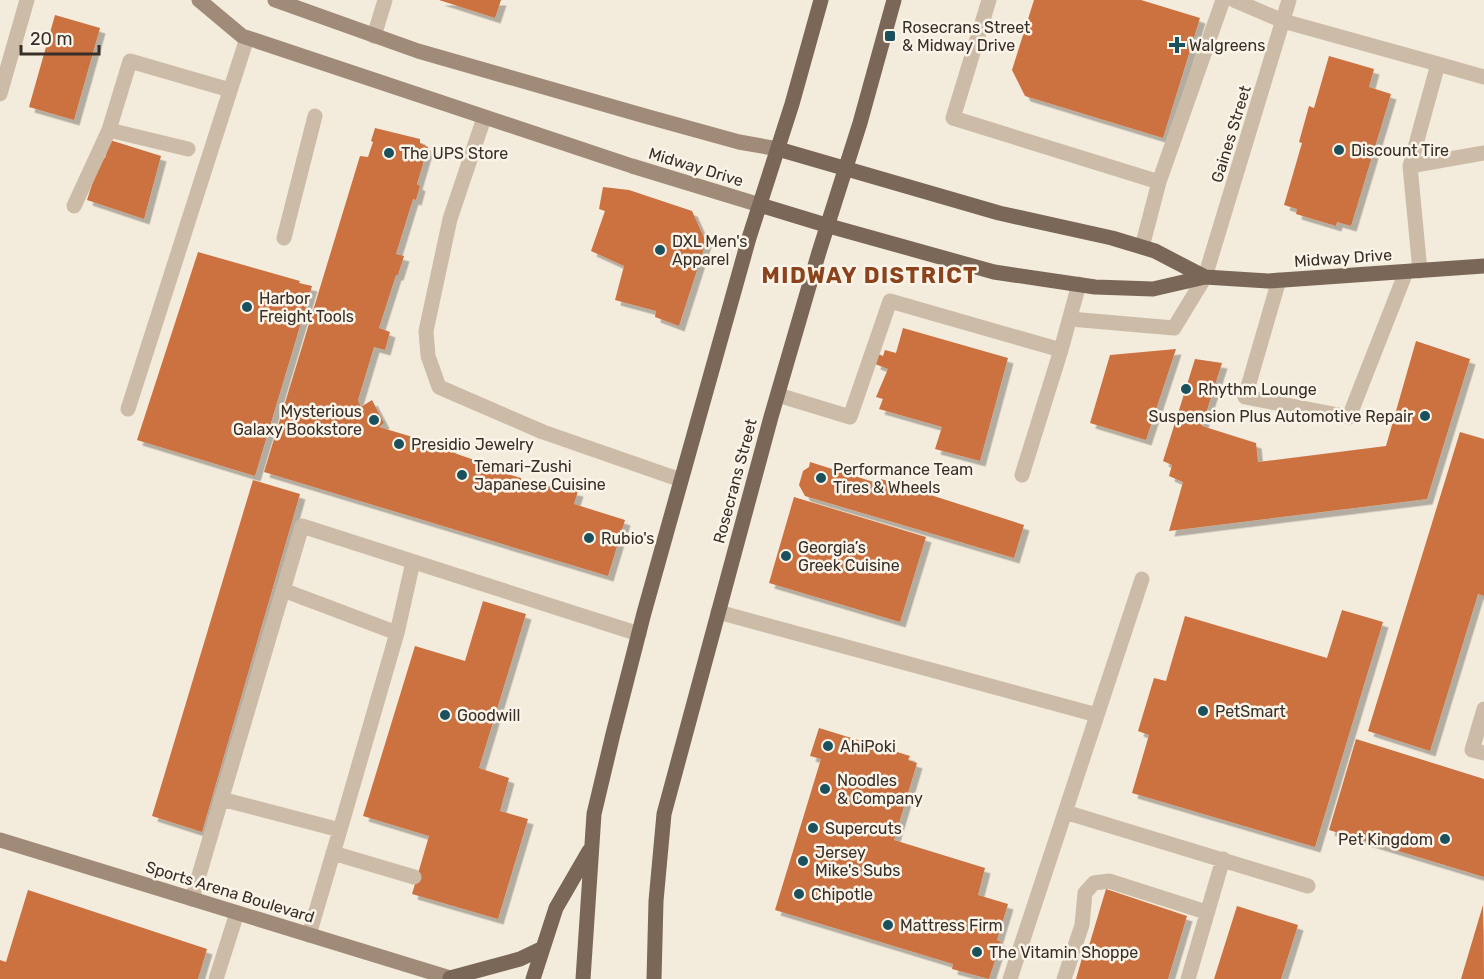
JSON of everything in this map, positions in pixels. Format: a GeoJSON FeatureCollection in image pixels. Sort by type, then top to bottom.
{"type":"FeatureCollection","features":[{"type":"Feature","properties":{"kind":"main road","name":"Midway Drive"},"geometry":{"type":"LineString","coordinates":[[199,0],[247,38],[632,166],[828,226],[994,272],[1079,285],[1153,289],[1204,277],[1279,280],[1484,266]]}},
{"type":"Feature","properties":{"kind":"main road","name":"Midway Drive"},"geometry":{"type":"LineString","coordinates":[[275,0],[418,51],[645,116],[778,149],[999,213],[1155,250],[1204,277]]}},
{"type":"Feature","properties":{"kind":"main road"},"geometry":{"type":"LineString","coordinates":[[583,979],[594,814],[639,634],[681,480],[749,238],[778,149],[821,0]]}},
{"type":"Feature","properties":{"kind":"main road","name":"Rosecrans Street"},"geometry":{"type":"LineString","coordinates":[[654,979],[656,901],[664,814],[778,395],[894,0]]}},
{"type":"Feature","properties":{"kind":"main road","name":"Sports Arena Boulevard"},"geometry":{"type":"LineString","coordinates":[[0,841],[451,979]]}},
{"type":"Feature","properties":{"kind":"main road"},"geometry":{"type":"LineString","coordinates":[[533,979],[556,908],[592,846]]}},
{"type":"Feature","properties":{"kind":"main road"},"geometry":{"type":"LineString","coordinates":[[451,979],[520,959],[543,948]]}},
{"type":"Feature","properties":{"kind":"street"},"geometry":{"type":"LineString","coordinates":[[374,36],[385,0]]}},
{"type":"Feature","properties":{"kind":"street"},"geometry":{"type":"LineString","coordinates":[[989,0],[953,118],[1159,182]]}},
{"type":"Feature","properties":{"kind":"street"},"geometry":{"type":"LineString","coordinates":[[1142,247],[1159,182],[1223,0]]}},
{"type":"Feature","properties":{"kind":"street"},"geometry":{"type":"LineString","coordinates":[[1234,0],[1283,21],[1484,77]]}},
{"type":"Feature","properties":{"kind":"street","name":"Gaines Street"},"geometry":{"type":"LineString","coordinates":[[1070,319],[1174,328],[1204,277],[1289,0]]}},
{"type":"Feature","properties":{"kind":"street"},"geometry":{"type":"LineString","coordinates":[[0,94],[23,1]]}},
{"type":"Feature","properties":{"kind":"street"},"geometry":{"type":"LineString","coordinates":[[128,409],[247,38]]}},
{"type":"Feature","properties":{"kind":"street"},"geometry":{"type":"LineString","coordinates":[[74,206],[109,130],[130,61],[230,90]]}},
{"type":"Feature","properties":{"kind":"street"},"geometry":{"type":"LineString","coordinates":[[1279,280],[1245,398],[1349,417],[1413,271],[1410,166],[1438,64]]}},
{"type":"Feature","properties":{"kind":"street"},"geometry":{"type":"LineString","coordinates":[[284,238],[315,116]]}},
{"type":"Feature","properties":{"kind":"street"},"geometry":{"type":"LineString","coordinates":[[484,118],[450,219],[426,331],[428,356],[440,387],[543,432],[681,480]]}},
{"type":"Feature","properties":{"kind":"street"},"geometry":{"type":"LineString","coordinates":[[109,130],[188,150]]}},
{"type":"Feature","properties":{"kind":"street"},"geometry":{"type":"LineString","coordinates":[[1410,166],[1484,153]]}},
{"type":"Feature","properties":{"kind":"street"},"geometry":{"type":"LineString","coordinates":[[1022,475],[1079,285]]}},
{"type":"Feature","properties":{"kind":"street"},"geometry":{"type":"LineString","coordinates":[[778,395],[850,417],[890,301],[1061,350]]}},
{"type":"Feature","properties":{"kind":"street"},"geometry":{"type":"LineString","coordinates":[[192,899],[302,526],[639,634]]}},
{"type":"Feature","properties":{"kind":"street"},"geometry":{"type":"LineString","coordinates":[[309,935],[397,633],[414,562]]}},
{"type":"Feature","properties":{"kind":"street"},"geometry":{"type":"LineString","coordinates":[[1010,979],[1142,579]]}},
{"type":"Feature","properties":{"kind":"street"},"geometry":{"type":"LineString","coordinates":[[283,590],[397,633]]}},
{"type":"Feature","properties":{"kind":"street"},"geometry":{"type":"LineString","coordinates":[[718,612],[1097,715]]}},
{"type":"Feature","properties":{"kind":"street"},"geometry":{"type":"LineString","coordinates":[[1484,709],[1472,750],[1484,753]]}},
{"type":"Feature","properties":{"kind":"street"},"geometry":{"type":"LineString","coordinates":[[221,799],[340,830]]}},
{"type":"Feature","properties":{"kind":"street"},"geometry":{"type":"LineString","coordinates":[[1065,812],[1308,886]]}},
{"type":"Feature","properties":{"kind":"street"},"geometry":{"type":"LineString","coordinates":[[333,853],[414,877]]}},
{"type":"Feature","properties":{"kind":"street"},"geometry":{"type":"LineString","coordinates":[[1188,979],[1223,859]]}},
{"type":"Feature","properties":{"kind":"street"},"geometry":{"type":"LineString","coordinates":[[1064,979],[1082,925],[1085,893],[1094,883],[1109,881],[1206,912]]}},
{"type":"Feature","properties":{"kind":"street"},"geometry":{"type":"LineString","coordinates":[[216,979],[237,913]]}},
{"type":"Feature","properties":{"kind":"building"},"geometry":{"type":"Polygon","coordinates":[[[439,0],[501,0],[495,18],[439,0]]]}},
{"type":"Feature","properties":{"kind":"building","name":"Walgreens"},"geometry":{"type":"Polygon","coordinates":[[[1034,0],[1141,0],[1200,18],[1163,138],[1025,96],[1012,70],[1034,0]]]}},
{"type":"Feature","properties":{"kind":"building"},"geometry":{"type":"Polygon","coordinates":[[[55,15],[100,28],[74,120],[29,107],[55,15]]]}},
{"type":"Feature","properties":{"kind":"building"},"geometry":{"type":"Polygon","coordinates":[[[1329,56],[1374,69],[1369,87],[1391,94],[1351,226],[1337,222],[1336,226],[1296,214],[1297,209],[1284,205],[1302,143],[1299,142],[1309,106],[1314,108],[1329,56]]]}},
{"type":"Feature","properties":{"kind":"building"},"geometry":{"type":"Polygon","coordinates":[[[375,128],[420,139],[420,143],[428,147],[417,184],[420,186],[416,200],[413,199],[396,254],[404,256],[379,328],[390,332],[385,350],[374,347],[358,400],[361,407],[372,400],[384,423],[379,427],[451,447],[451,452],[504,470],[504,473],[521,478],[521,481],[578,491],[574,504],[625,520],[608,576],[264,472],[360,156],[368,157],[375,128]]]}},
{"type":"Feature","properties":{"kind":"building"},"geometry":{"type":"Polygon","coordinates":[[[110,140],[161,156],[144,219],[87,200],[99,163],[101,158],[105,158],[110,140]]]}},
{"type":"Feature","properties":{"kind":"building"},"geometry":{"type":"Polygon","coordinates":[[[603,187],[629,190],[692,211],[706,242],[679,326],[655,317],[656,311],[615,300],[624,266],[591,251],[605,211],[599,209],[603,187]]]}},
{"type":"Feature","properties":{"kind":"building"},"geometry":{"type":"Polygon","coordinates":[[[198,252],[312,286],[255,476],[137,440],[198,252]]]}},
{"type":"Feature","properties":{"kind":"building"},"geometry":{"type":"Polygon","coordinates":[[[903,328],[1008,358],[980,461],[935,449],[942,427],[879,409],[883,399],[876,397],[888,369],[875,364],[878,354],[883,356],[885,350],[896,353],[903,328]]]}},
{"type":"Feature","properties":{"kind":"building"},"geometry":{"type":"Polygon","coordinates":[[[1416,341],[1470,359],[1427,499],[1169,531],[1183,482],[1169,476],[1172,465],[1163,461],[1195,359],[1222,363],[1202,426],[1256,443],[1258,462],[1386,446],[1416,341]]]}},
{"type":"Feature","properties":{"kind":"building"},"geometry":{"type":"Polygon","coordinates":[[[1176,349],[1146,440],[1090,423],[1110,355],[1176,349]]]}},
{"type":"Feature","properties":{"kind":"building"},"geometry":{"type":"Polygon","coordinates":[[[1460,432],[1484,439],[1484,596],[1478,594],[1430,751],[1368,731],[1460,432]]]}},
{"type":"Feature","properties":{"kind":"building"},"geometry":{"type":"Polygon","coordinates":[[[810,462],[880,484],[881,479],[1024,525],[1014,558],[805,496],[799,485],[803,471],[809,467],[810,462]]]}},
{"type":"Feature","properties":{"kind":"building"},"geometry":{"type":"Polygon","coordinates":[[[253,480],[300,494],[202,832],[152,816],[253,480]]]}},
{"type":"Feature","properties":{"kind":"building"},"geometry":{"type":"Polygon","coordinates":[[[794,497],[926,537],[900,622],[769,583],[794,497]]]}},
{"type":"Feature","properties":{"kind":"building","name":"Goodwill"},"geometry":{"type":"Polygon","coordinates":[[[483,601],[526,614],[479,768],[509,778],[500,811],[528,819],[498,919],[412,894],[429,836],[363,816],[415,646],[465,661],[483,601]]]}},
{"type":"Feature","properties":{"kind":"building"},"geometry":{"type":"Polygon","coordinates":[[[1342,610],[1383,622],[1315,847],[1132,793],[1149,735],[1138,731],[1154,678],[1166,681],[1185,616],[1327,658],[1342,610]]]}},
{"type":"Feature","properties":{"kind":"building"},"geometry":{"type":"Polygon","coordinates":[[[819,728],[910,756],[908,760],[917,763],[894,840],[985,868],[978,895],[1008,904],[997,940],[1001,942],[989,979],[952,969],[953,964],[775,910],[821,759],[810,756],[819,728]]]}},
{"type":"Feature","properties":{"kind":"building"},"geometry":{"type":"Polygon","coordinates":[[[1356,739],[1484,779],[1484,877],[1329,830],[1356,739]]]}},
{"type":"Feature","properties":{"kind":"building"},"geometry":{"type":"Polygon","coordinates":[[[1106,889],[1187,916],[1168,979],[1076,979],[1082,958],[1085,959],[1106,889]]]}},
{"type":"Feature","properties":{"kind":"building"},"geometry":{"type":"Polygon","coordinates":[[[28,890],[207,949],[198,979],[0,979],[0,960],[6,962],[28,890]]]}},
{"type":"Feature","properties":{"kind":"building"},"geometry":{"type":"Polygon","coordinates":[[[1483,905],[1484,979],[1461,979],[1483,905]]]}},
{"type":"Feature","properties":{"kind":"building"},"geometry":{"type":"Polygon","coordinates":[[[1237,906],[1298,925],[1281,979],[1214,979],[1237,906]]]}},
{"type":"Feature","properties":{"kind":"place","name":"Rosecrans Street & Midway Drive"},"geometry":{"type":"Point","coordinates":[890,36]}},
{"type":"Feature","properties":{"kind":"place","name":"Walgreens"},"geometry":{"type":"Point","coordinates":[1177,45]}},
{"type":"Feature","properties":{"kind":"place","name":"Discount Tire"},"geometry":{"type":"Point","coordinates":[1339,150]}},
{"type":"Feature","properties":{"kind":"place","name":"The UPS Store"},"geometry":{"type":"Point","coordinates":[389,153]}},
{"type":"Feature","properties":{"kind":"place","name":"DXL Men's Apparel"},"geometry":{"type":"Point","coordinates":[660,250]}},
{"type":"Feature","properties":{"kind":"place","name":"Harbor Freight Tools"},"geometry":{"type":"Point","coordinates":[247,307]}},
{"type":"Feature","properties":{"kind":"place","name":"Rhythm Lounge"},"geometry":{"type":"Point","coordinates":[1186,389]}},
{"type":"Feature","properties":{"kind":"place","name":"Suspension Plus Automotive Repair"},"geometry":{"type":"Point","coordinates":[1425,416]}},
{"type":"Feature","properties":{"kind":"place","name":"Mysterious Galaxy Bookstore"},"geometry":{"type":"Point","coordinates":[374,420]}},
{"type":"Feature","properties":{"kind":"place","name":"Presidio Jewelry"},"geometry":{"type":"Point","coordinates":[399,444]}},
{"type":"Feature","properties":{"kind":"place","name":"Temari-Zushi Japanese Cuisine"},"geometry":{"type":"Point","coordinates":[462,475]}},
{"type":"Feature","properties":{"kind":"place","name":"Performance Team Tires & Wheels"},"geometry":{"type":"Point","coordinates":[821,478]}},
{"type":"Feature","properties":{"kind":"place","name":"Rubio's"},"geometry":{"type":"Point","coordinates":[589,538]}},
{"type":"Feature","properties":{"kind":"place","name":"Georgia’s Greek Cuisine"},"geometry":{"type":"Point","coordinates":[786,556]}},
{"type":"Feature","properties":{"kind":"place","name":"PetSmart"},"geometry":{"type":"Point","coordinates":[1203,711]}},
{"type":"Feature","properties":{"kind":"place","name":"Goodwill"},"geometry":{"type":"Point","coordinates":[445,715]}},
{"type":"Feature","properties":{"kind":"place","name":"AhiPoki"},"geometry":{"type":"Point","coordinates":[828,746]}},
{"type":"Feature","properties":{"kind":"place","name":"Noodles & Company"},"geometry":{"type":"Point","coordinates":[825,789]}},
{"type":"Feature","properties":{"kind":"place","name":"Supercuts"},"geometry":{"type":"Point","coordinates":[813,828]}},
{"type":"Feature","properties":{"kind":"place","name":"Pet Kingdom"},"geometry":{"type":"Point","coordinates":[1445,839]}},
{"type":"Feature","properties":{"kind":"place","name":"Jersey Mike's Subs"},"geometry":{"type":"Point","coordinates":[803,861]}},
{"type":"Feature","properties":{"kind":"place","name":"Chipotle"},"geometry":{"type":"Point","coordinates":[799,894]}},
{"type":"Feature","properties":{"kind":"place","name":"Mattress Firm"},"geometry":{"type":"Point","coordinates":[888,925]}},
{"type":"Feature","properties":{"kind":"place","name":"The Vitamin Shoppe"},"geometry":{"type":"Point","coordinates":[977,952]}},
{"type":"Feature","properties":{"kind":"district","name":"MIDWAY DISTRICT"},"geometry":{"type":"Point","coordinates":[870,275]}}]}
